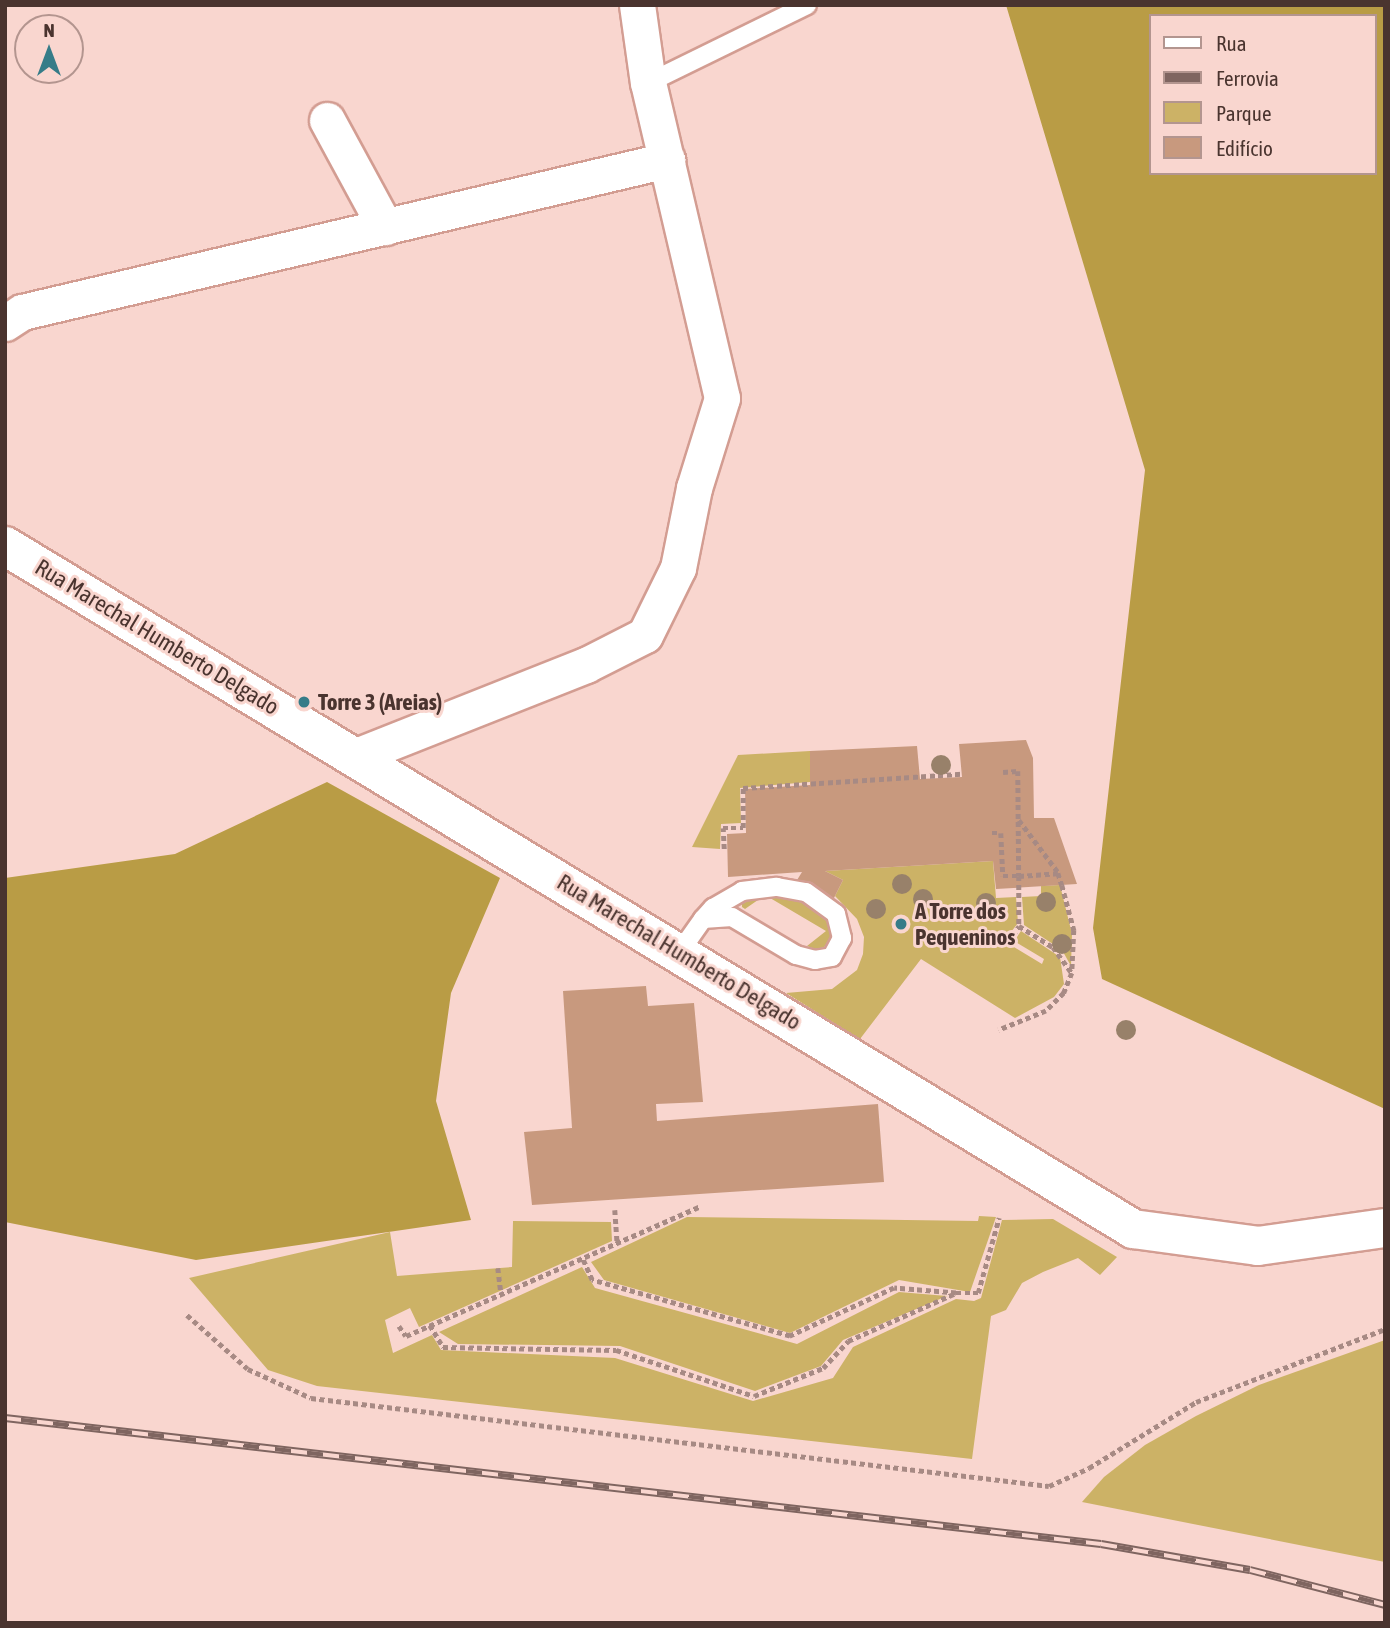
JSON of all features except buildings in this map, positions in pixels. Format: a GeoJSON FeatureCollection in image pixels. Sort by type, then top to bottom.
{"type":"FeatureCollection","features":[{"type":"Feature","properties":{"kind":"street"},"geometry":{"type":"LineString","coordinates":[[356,756],[575,670],[645,635],[678,568],[694,488],[722,398],[648,83],[637,5]]}},
{"type":"Feature","properties":{"kind":"street"},"geometry":{"type":"LineString","coordinates":[[327,120],[386,227]]}},
{"type":"Feature","properties":{"kind":"street"},"geometry":{"type":"LineString","coordinates":[[5,323],[22,312],[667,160]]}},
{"type":"Feature","properties":{"kind":"street","name":"Rua Marechal Humberto Delgado"},"geometry":{"type":"LineString","coordinates":[[5,546],[356,756],[1133,1229],[1258,1246],[1385,1228]]}},
{"type":"Feature","properties":{"kind":"lane"},"geometry":{"type":"LineString","coordinates":[[648,83],[807,5]]}},
{"type":"Feature","properties":{"kind":"lane"},"geometry":{"type":"LineString","coordinates":[[679,953],[703,919],[742,891],[777,887],[806,892],[836,914],[842,938],[832,957],[815,960],[796,955],[732,917],[703,919]]}},
{"type":"Feature","properties":{"kind":"path"},"geometry":{"type":"LineString","coordinates":[[1003,772],[1017,771],[1019,926],[1008,943]]}},
{"type":"Feature","properties":{"kind":"path"},"geometry":{"type":"LineString","coordinates":[[724,849],[723,828],[743,828],[743,788],[962,774]]}},
{"type":"Feature","properties":{"kind":"path"},"geometry":{"type":"LineString","coordinates":[[999,1030],[1046,1011],[1064,993],[1072,974],[1074,930],[1058,873],[1018,820]]}},
{"type":"Feature","properties":{"kind":"path"},"geometry":{"type":"LineString","coordinates":[[992,833],[1001,833],[1003,876],[1058,873]]}},
{"type":"Feature","properties":{"kind":"path"},"geometry":{"type":"LineString","coordinates":[[1019,926],[1053,947],[1072,974]]}},
{"type":"Feature","properties":{"kind":"path"},"geometry":{"type":"LineString","coordinates":[[399,1326],[405,1336],[699,1207]]}},
{"type":"Feature","properties":{"kind":"path"},"geometry":{"type":"LineString","coordinates":[[615,1210],[617,1242]]}},
{"type":"Feature","properties":{"kind":"path"},"geometry":{"type":"LineString","coordinates":[[583,1258],[592,1280],[790,1336],[894,1288],[978,1293],[999,1217]]}},
{"type":"Feature","properties":{"kind":"path"},"geometry":{"type":"LineString","coordinates":[[498,1268],[501,1294]]}},
{"type":"Feature","properties":{"kind":"path"},"geometry":{"type":"LineString","coordinates":[[430,1325],[443,1347],[617,1350],[754,1396],[823,1368],[848,1341],[956,1293]]}},
{"type":"Feature","properties":{"kind":"path"},"geometry":{"type":"LineString","coordinates":[[187,1315],[248,1369],[310,1398],[1049,1486],[1089,1468],[1196,1402],[1385,1329]]}},
{"type":"Feature","properties":{"kind":"green space"},"geometry":{"type":"Polygon","coordinates":[[[810,751],[810,782],[740,788],[741,823],[721,824],[720,849],[692,847],[738,755],[810,751]]]}},
{"type":"Feature","properties":{"kind":"green space"},"geometry":{"type":"Polygon","coordinates":[[[993,861],[996,898],[1016,897],[1018,923],[1004,941],[1042,964],[1044,959],[1014,941],[1021,931],[1060,957],[1064,984],[1054,997],[1015,1018],[921,959],[860,1039],[786,993],[832,989],[857,970],[863,954],[864,937],[857,919],[835,896],[843,880],[825,871],[993,861]]]}},
{"type":"Feature","properties":{"kind":"green space"},"geometry":{"type":"Polygon","coordinates":[[[1060,885],[1072,934],[1071,966],[1062,950],[1024,925],[1022,897],[1041,896],[1041,886],[1060,885]]]}},
{"type":"Feature","properties":{"kind":"green space"},"geometry":{"type":"Polygon","coordinates":[[[776,888],[790,891],[788,894],[803,901],[807,897],[833,913],[838,935],[835,942],[817,950],[807,946],[826,931],[765,895],[745,909],[742,907],[742,897],[751,892],[776,888]]]}},
{"type":"Feature","properties":{"kind":"green space"},"geometry":{"type":"Polygon","coordinates":[[[979,1216],[996,1217],[970,1292],[899,1280],[790,1333],[604,1280],[591,1262],[687,1217],[978,1221],[979,1216]]]}},
{"type":"Feature","properties":{"kind":"green space"},"geometry":{"type":"Polygon","coordinates":[[[1053,1219],[1117,1257],[1100,1275],[1078,1258],[1043,1272],[1022,1283],[1006,1310],[991,1316],[972,1459],[317,1386],[268,1370],[189,1278],[390,1232],[397,1276],[512,1267],[513,1221],[611,1222],[612,1241],[419,1327],[410,1308],[385,1320],[393,1353],[432,1335],[441,1350],[615,1358],[753,1401],[833,1378],[853,1347],[956,1299],[974,1301],[981,1298],[1002,1220],[1053,1219]]]}},
{"type":"Feature","properties":{"kind":"green space"},"geometry":{"type":"Polygon","coordinates":[[[582,1267],[595,1288],[797,1344],[899,1292],[947,1296],[843,1340],[821,1366],[755,1391],[620,1346],[458,1344],[439,1332],[582,1267]]]}},
{"type":"Feature","properties":{"kind":"green space"},"geometry":{"type":"Polygon","coordinates":[[[1385,1340],[1385,1562],[1082,1502],[1104,1477],[1145,1445],[1196,1416],[1259,1385],[1385,1340]]]}},
{"type":"Feature","properties":{"kind":"shaded area"},"geometry":{"type":"Polygon","coordinates":[[[1006,5],[1385,5],[1385,1109],[1102,979],[1093,928],[1145,470],[1006,5]]]}},
{"type":"Feature","properties":{"kind":"shaded area"},"geometry":{"type":"Polygon","coordinates":[[[327,782],[500,878],[451,993],[436,1101],[471,1220],[196,1260],[5,1222],[5,878],[175,854],[327,782]]]}},
{"type":"Feature","properties":{"kind":"railway"},"geometry":{"type":"LineString","coordinates":[[5,1418],[1101,1544],[1250,1570],[1385,1605]]}},
{"type":"Feature","properties":{"kind":"place","name":"Torre 3 (Areias)"},"geometry":{"type":"Point","coordinates":[304,702]}},
{"type":"Feature","properties":{"kind":"place","name":"A Torre dos Pequeninos"},"geometry":{"type":"Point","coordinates":[901,924]}}]}
